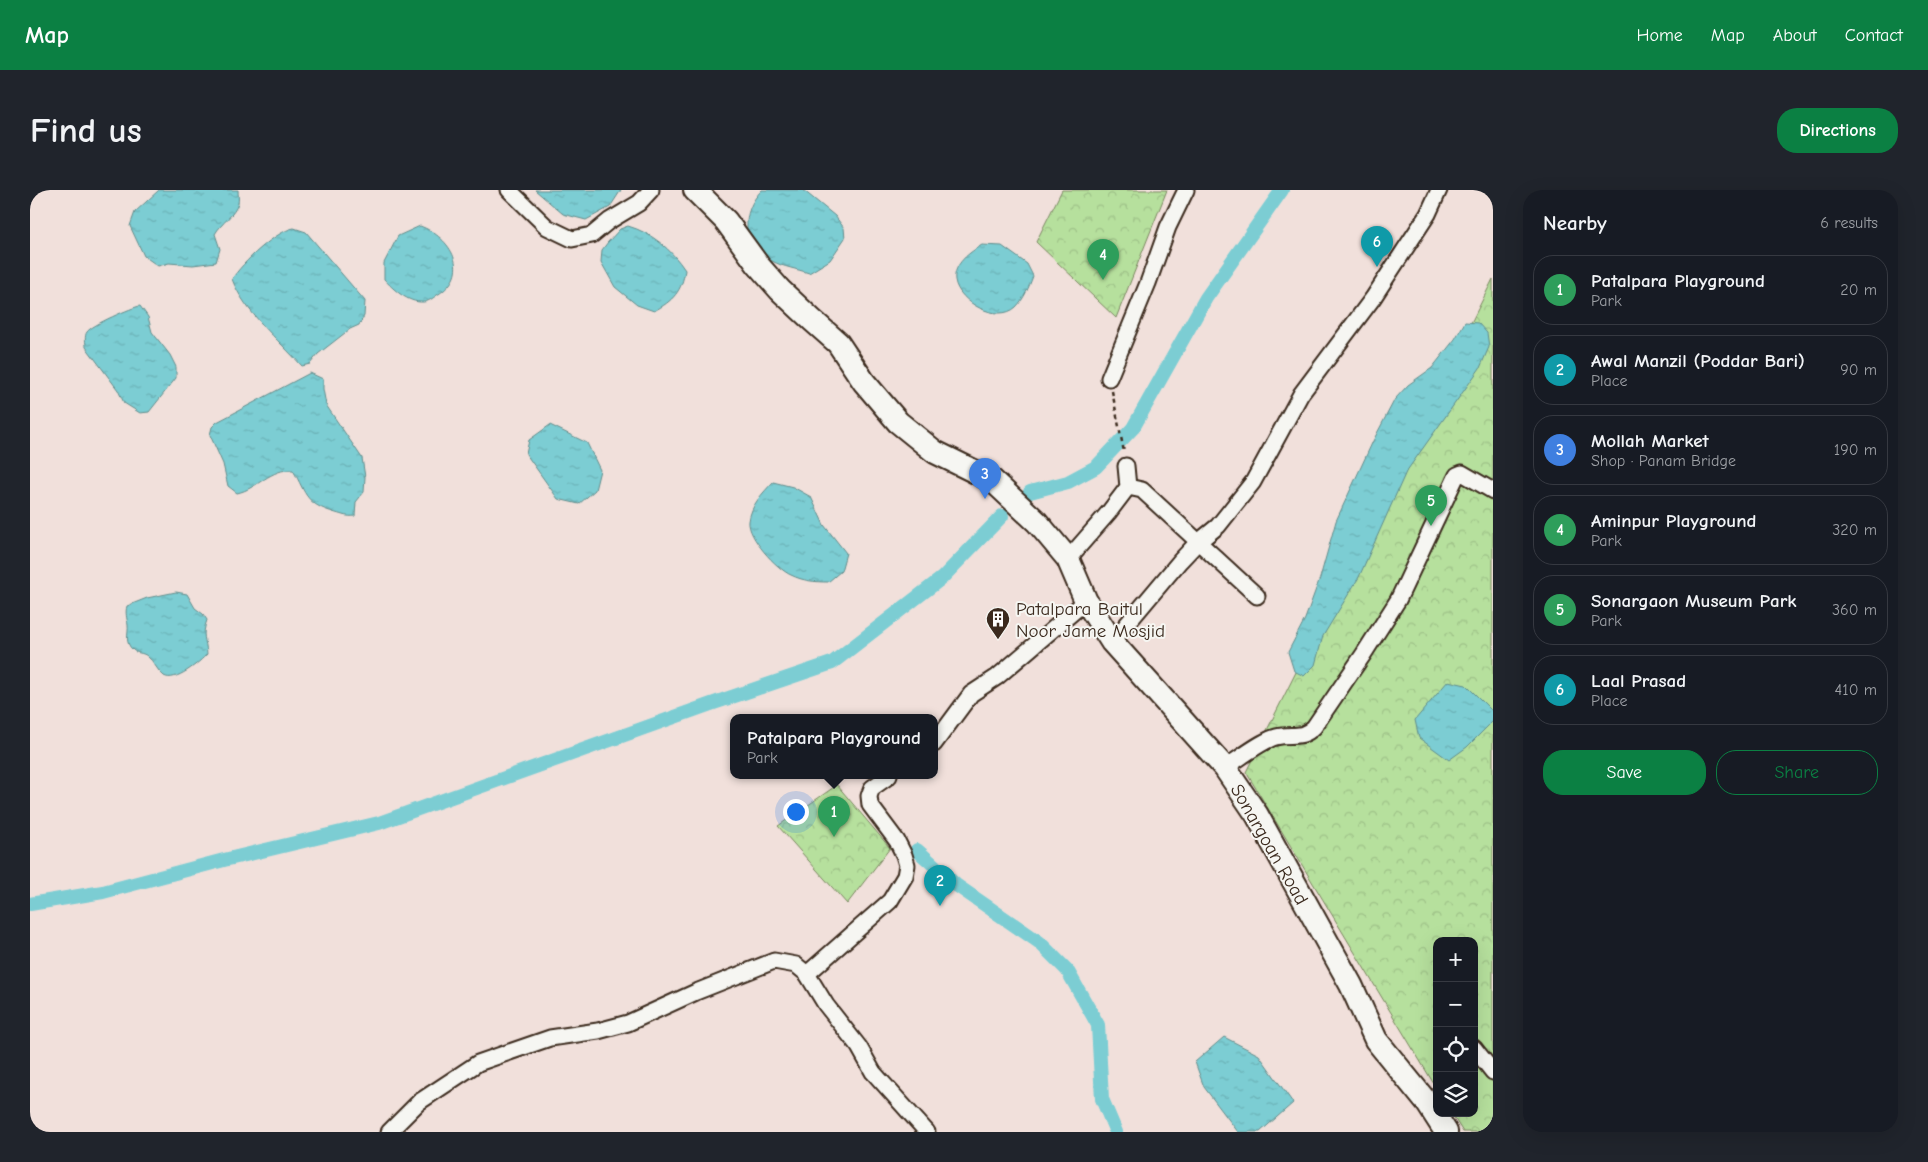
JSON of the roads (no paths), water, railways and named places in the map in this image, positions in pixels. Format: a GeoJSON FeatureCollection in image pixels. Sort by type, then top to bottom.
{"type":"FeatureCollection","features":[{"type":"Feature","properties":{"kind":"main road","name":"Sonargoan Road"},"geometry":{"type":"LineString","coordinates":[[695,190],[726,221],[758,265],[780,290],[838,343],[864,382],[898,422],[935,452],[992,480],[1037,522],[1068,559],[1086,601],[1112,642],[1225,768],[1257,814],[1351,985],[1376,1040],[1428,1104],[1446,1132]]}},
{"type":"Feature","properties":{"kind":"street"},"geometry":{"type":"LineString","coordinates":[[509,190],[547,227],[572,239],[592,235],[609,221],[639,203],[652,190]]}},
{"type":"Feature","properties":{"kind":"street"},"geometry":{"type":"LineString","coordinates":[[1109,378],[1168,227],[1186,190]]}},
{"type":"Feature","properties":{"kind":"street"},"geometry":{"type":"LineString","coordinates":[[1112,642],[1180,561],[1218,526],[1253,482],[1301,394],[1373,298],[1428,214],[1439,190]]}},
{"type":"Feature","properties":{"kind":"street"},"geometry":{"type":"LineString","coordinates":[[1068,559],[1128,488],[1126,466]]}},
{"type":"Feature","properties":{"kind":"street"},"geometry":{"type":"LineString","coordinates":[[1225,768],[1275,736],[1299,736],[1308,733],[1314,727],[1398,600],[1457,475],[1462,473],[1493,491]]}},
{"type":"Feature","properties":{"kind":"street"},"geometry":{"type":"LineString","coordinates":[[1128,488],[1142,490],[1257,596]]}},
{"type":"Feature","properties":{"kind":"street"},"geometry":{"type":"LineString","coordinates":[[938,739],[971,694],[997,677],[1086,601]]}},
{"type":"Feature","properties":{"kind":"street"},"geometry":{"type":"LineString","coordinates":[[807,974],[890,901],[905,876],[907,865],[904,855],[897,841],[870,805],[869,796],[872,788],[885,779]]}},
{"type":"Feature","properties":{"kind":"street"},"geometry":{"type":"LineString","coordinates":[[389,1132],[419,1102],[478,1063],[550,1038],[598,1031],[628,1023],[696,992],[774,961],[796,965],[807,974],[826,1004],[859,1047],[873,1072],[927,1132]]}},
{"type":"Feature","properties":{"kind":"street"},"geometry":{"type":"LineString","coordinates":[[1478,1053],[1493,1072]]}},
{"type":"Feature","properties":{"kind":"water"},"geometry":{"type":"Polygon","coordinates":[[[159,190],[238,190],[236,207],[215,234],[220,249],[216,262],[193,265],[169,263],[158,266],[144,256],[130,226],[135,212],[159,190]]]}},
{"type":"Feature","properties":{"kind":"water"},"geometry":{"type":"Polygon","coordinates":[[[535,190],[621,190],[610,207],[586,220],[563,214],[535,190]]]}},
{"type":"Feature","properties":{"kind":"water"},"geometry":{"type":"Polygon","coordinates":[[[762,190],[803,190],[835,216],[844,228],[845,238],[830,260],[809,273],[772,261],[754,247],[749,238],[747,218],[750,208],[762,190]]]}},
{"type":"Feature","properties":{"kind":"water"},"geometry":{"type":"Polygon","coordinates":[[[420,226],[441,238],[454,257],[456,267],[454,277],[448,286],[432,299],[417,302],[406,298],[384,279],[384,263],[398,236],[420,226]]]}},
{"type":"Feature","properties":{"kind":"water"},"geometry":{"type":"Polygon","coordinates":[[[628,226],[653,237],[674,255],[685,270],[682,284],[676,295],[654,311],[637,305],[615,287],[601,262],[602,250],[608,242],[620,229],[628,226]]]}},
{"type":"Feature","properties":{"kind":"water"},"geometry":{"type":"Polygon","coordinates":[[[294,228],[306,232],[365,301],[364,316],[359,325],[350,329],[318,354],[310,364],[302,366],[245,303],[232,279],[243,265],[269,241],[294,228]]]}},
{"type":"Feature","properties":{"kind":"water"},"geometry":{"type":"Polygon","coordinates":[[[982,245],[1002,246],[1027,264],[1033,276],[1021,300],[1016,307],[1008,312],[990,312],[980,308],[963,296],[958,288],[955,280],[957,269],[963,259],[982,245]]]}},
{"type":"Feature","properties":{"kind":"water"},"geometry":{"type":"Polygon","coordinates":[[[140,306],[148,317],[152,332],[170,355],[176,367],[176,378],[149,412],[140,413],[124,403],[118,390],[86,347],[85,337],[87,332],[96,325],[140,306]]]}},
{"type":"Feature","properties":{"kind":"water"},"geometry":{"type":"Polygon","coordinates":[[[1465,322],[1478,323],[1487,333],[1489,347],[1480,368],[1406,472],[1359,577],[1323,636],[1315,665],[1304,676],[1294,671],[1288,652],[1305,619],[1320,578],[1336,521],[1373,441],[1395,399],[1408,385],[1432,368],[1455,339],[1465,322]]]}},
{"type":"Feature","properties":{"kind":"water"},"geometry":{"type":"Polygon","coordinates":[[[310,373],[323,379],[326,405],[362,458],[365,477],[364,492],[356,502],[355,516],[347,516],[326,510],[312,502],[293,470],[278,472],[237,493],[228,486],[223,464],[210,435],[212,427],[217,422],[310,373]]]}},
{"type":"Feature","properties":{"kind":"water"},"geometry":{"type":"Polygon","coordinates":[[[550,425],[587,443],[600,470],[595,490],[579,504],[558,499],[526,454],[529,440],[550,425]]]}},
{"type":"Feature","properties":{"kind":"water"},"geometry":{"type":"Polygon","coordinates":[[[773,482],[793,487],[811,497],[824,525],[846,553],[841,571],[828,582],[805,580],[785,572],[764,552],[753,535],[750,528],[750,515],[758,500],[773,482]]]}},
{"type":"Feature","properties":{"kind":"water"},"geometry":{"type":"Polygon","coordinates":[[[176,592],[187,594],[195,608],[207,620],[204,634],[207,654],[187,671],[174,677],[169,677],[164,676],[147,656],[130,647],[126,611],[127,606],[147,598],[176,592]]]}},
{"type":"Feature","properties":{"kind":"water"},"geometry":{"type":"Polygon","coordinates":[[[1448,681],[1466,685],[1493,712],[1493,721],[1467,747],[1449,760],[1419,738],[1415,720],[1448,681]]]}},
{"type":"Feature","properties":{"kind":"water"},"geometry":{"type":"Polygon","coordinates":[[[1224,1037],[1259,1055],[1293,1103],[1260,1132],[1238,1132],[1204,1087],[1195,1062],[1224,1037]]]}},
{"type":"Feature","properties":{"kind":"waterway"},"geometry":{"type":"LineString","coordinates":[[1030,492],[1068,482],[1096,467],[1133,428],[1206,298],[1282,190]]}},
{"type":"Feature","properties":{"kind":"waterway"},"geometry":{"type":"LineString","coordinates":[[30,904],[103,892],[224,860],[379,823],[711,704],[832,663],[942,578],[1002,516]]}},
{"type":"Feature","properties":{"kind":"waterway"},"geometry":{"type":"LineString","coordinates":[[917,850],[956,885],[1039,942],[1067,970],[1098,1025],[1102,1099],[1116,1132]]}},
{"type":"Feature","properties":{"kind":"place","name":"Laal Prasad"},"geometry":{"type":"Point","coordinates":[1377,267]}},
{"type":"Feature","properties":{"kind":"place","name":"Aminpur Playground"},"geometry":{"type":"Point","coordinates":[1103,280]}},
{"type":"Feature","properties":{"kind":"place","name":"Mollah Market"},"geometry":{"type":"Point","coordinates":[985,499]}},
{"type":"Feature","properties":{"kind":"place","name":"Sonargaon Museum Park"},"geometry":{"type":"Point","coordinates":[1431,526]}},
{"type":"Feature","properties":{"kind":"place","name":"Patalpara Baitul Noor Jame Mosjid"},"geometry":{"type":"Point","coordinates":[998,640]}},
{"type":"Feature","properties":{"kind":"place","name":"Patalpara Playground"},"geometry":{"type":"Point","coordinates":[834,837]}},
{"type":"Feature","properties":{"kind":"place","name":"Awal Manzil (Poddar Bari)"},"geometry":{"type":"Point","coordinates":[940,906]}}]}
